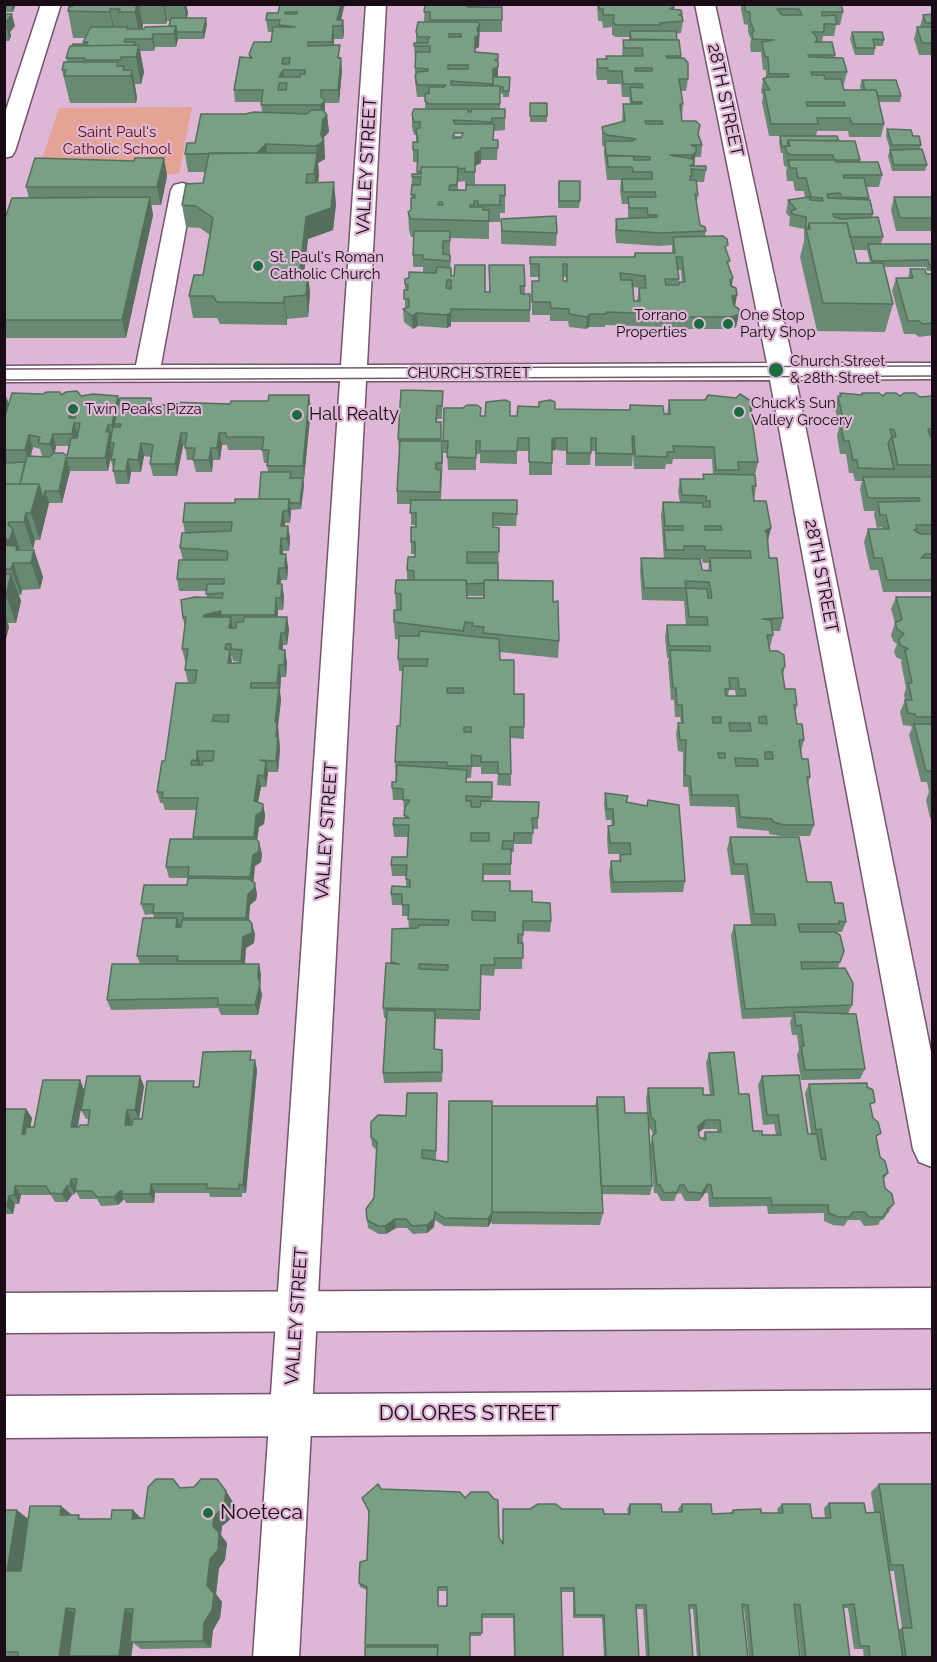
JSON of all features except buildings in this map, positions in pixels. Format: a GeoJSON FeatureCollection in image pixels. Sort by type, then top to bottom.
{"type":"FeatureCollection","features":[{"type":"Feature","properties":{"kind":"street"},"geometry":{"type":"LineString","coordinates":[[4,151],[51,4]]}},
{"type":"Feature","properties":{"kind":"street","name":"VALLEY STREET"},"geometry":{"type":"LineString","coordinates":[[276,1658],[376,4]]}},
{"type":"Feature","properties":{"kind":"street","name":"28TH STREET"},"geometry":{"type":"LineString","coordinates":[[705,4],[781,372],[933,1149]]}},
{"type":"Feature","properties":{"kind":"street"},"geometry":{"type":"LineString","coordinates":[[147,374],[182,190]]}},
{"type":"Feature","properties":{"kind":"street","name":"CHURCH STREET"},"geometry":{"type":"LineString","coordinates":[[4,374],[933,371]]}},
{"type":"Feature","properties":{"kind":"street"},"geometry":{"type":"LineString","coordinates":[[4,1313],[933,1308]]}},
{"type":"Feature","properties":{"kind":"street","name":"DOLORES STREET"},"geometry":{"type":"LineString","coordinates":[[4,1417],[933,1411]]}},
{"type":"Feature","properties":{"kind":"green space","name":"Saint Paul's Catholic School"},"geometry":{"type":"Polygon","coordinates":[[[192,107],[179,174],[37,175],[59,108],[192,107]]]}},
{"type":"Feature","properties":{"kind":"tram line"},"geometry":{"type":"LineString","coordinates":[[4,369],[932,366]]}},
{"type":"Feature","properties":{"kind":"tram line"},"geometry":{"type":"LineString","coordinates":[[4,380],[932,376]]}},
{"type":"Feature","properties":{"kind":"place","name":"St. Paul's Roman Catholic Church"},"geometry":{"type":"Point","coordinates":[258,266]}},
{"type":"Feature","properties":{"kind":"place","name":"Torrano Properties"},"geometry":{"type":"Point","coordinates":[699,324]}},
{"type":"Feature","properties":{"kind":"place","name":"One Stop Party Shop"},"geometry":{"type":"Point","coordinates":[728,324]}},
{"type":"Feature","properties":{"kind":"place","name":"Church Street & 28th Street"},"geometry":{"type":"Point","coordinates":[776,370]}},
{"type":"Feature","properties":{"kind":"place","name":"Twin Peaks Pizza"},"geometry":{"type":"Point","coordinates":[73,409]}},
{"type":"Feature","properties":{"kind":"place","name":"Chuck's Sun Valley Grocery"},"geometry":{"type":"Point","coordinates":[739,412]}},
{"type":"Feature","properties":{"kind":"place","name":"Hall Realty"},"geometry":{"type":"Point","coordinates":[297,415]}},
{"type":"Feature","properties":{"kind":"place","name":"Noeteca"},"geometry":{"type":"Point","coordinates":[208,1513]}}]}
